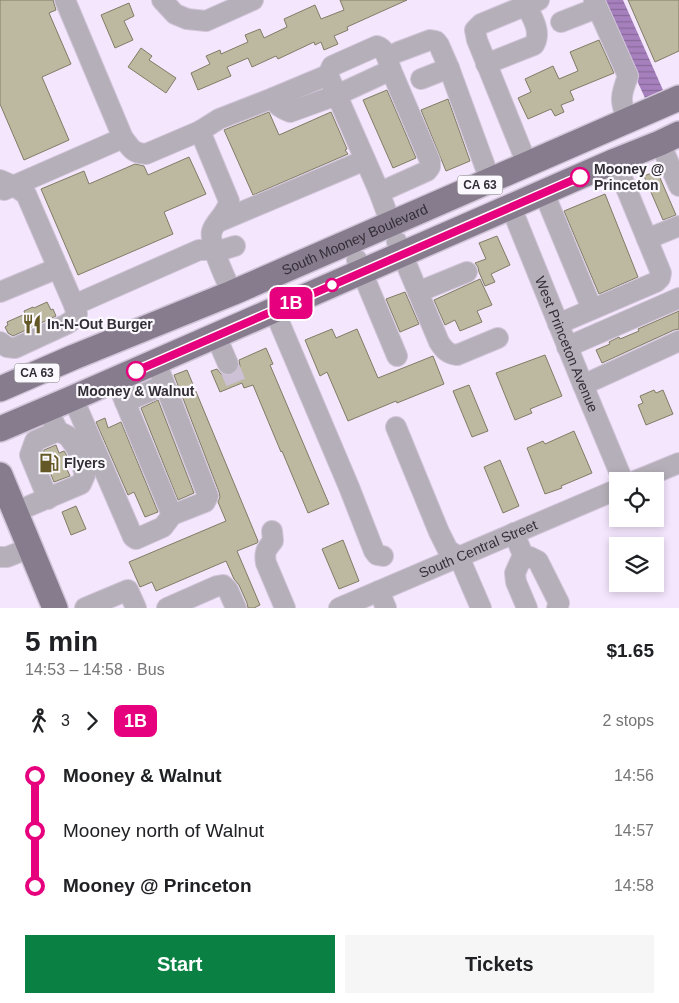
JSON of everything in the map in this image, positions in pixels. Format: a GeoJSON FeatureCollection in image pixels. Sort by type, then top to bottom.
{"type":"FeatureCollection","features":[{"type":"Feature","properties":{"kind":"main road","name":"CA 63"},"geometry":{"type":"LineString","coordinates":[[490,180],[679,98]]}},
{"type":"Feature","properties":{"kind":"main road"},"geometry":{"type":"LineString","coordinates":[[511,207],[509,195],[513,187],[620,140],[679,105]]}},
{"type":"Feature","properties":{"kind":"main road","name":"South Mooney Boulevard"},"geometry":{"type":"LineString","coordinates":[[0,388],[232,294],[397,240],[511,207],[670,139]]}},
{"type":"Feature","properties":{"kind":"main road"},"geometry":{"type":"LineString","coordinates":[[359,266],[397,240],[482,203],[486,198],[490,180]]}},
{"type":"Feature","properties":{"kind":"main road","name":"CA 63"},"geometry":{"type":"LineString","coordinates":[[0,429],[302,298],[359,266]]}},
{"type":"Feature","properties":{"kind":"main road"},"geometry":{"type":"LineString","coordinates":[[0,475],[30,548],[47,602]]}},
{"type":"Feature","properties":{"kind":"street"},"geometry":{"type":"LineString","coordinates":[[64,0],[123,138],[133,151],[139,153],[146,154],[200,131],[219,119],[328,75],[332,66],[377,46],[381,47],[395,61],[430,161],[430,166],[427,171],[387,188],[378,189]]}},
{"type":"Feature","properties":{"kind":"street"},"geometry":{"type":"LineString","coordinates":[[162,0],[175,14],[187,19],[206,21],[253,0]]}},
{"type":"Feature","properties":{"kind":"street"},"geometry":{"type":"LineString","coordinates":[[486,64],[534,45],[538,35],[532,2],[481,24],[475,30],[476,40],[527,164]]}},
{"type":"Feature","properties":{"kind":"street"},"geometry":{"type":"LineString","coordinates":[[561,22],[596,4],[628,76],[622,92],[621,103],[627,120]]}},
{"type":"Feature","properties":{"kind":"street"},"geometry":{"type":"LineString","coordinates":[[272,98],[281,108],[290,112],[337,95],[424,42],[436,41],[449,68],[490,180]]}},
{"type":"Feature","properties":{"kind":"street"},"geometry":{"type":"LineString","coordinates":[[422,79],[449,68]]}},
{"type":"Feature","properties":{"kind":"street"},"geometry":{"type":"LineString","coordinates":[[328,75],[378,189],[439,342],[450,354],[457,355],[498,338]]}},
{"type":"Feature","properties":{"kind":"street"},"geometry":{"type":"LineString","coordinates":[[200,131],[229,201],[228,207],[212,230],[211,236],[215,252],[232,294]]}},
{"type":"Feature","properties":{"kind":"street"},"geometry":{"type":"LineString","coordinates":[[5,186],[123,138]]}},
{"type":"Feature","properties":{"kind":"street"},"geometry":{"type":"LineString","coordinates":[[670,139],[679,186]]}},
{"type":"Feature","properties":{"kind":"street"},"geometry":{"type":"LineString","coordinates":[[218,222],[365,160]]}},
{"type":"Feature","properties":{"kind":"street"},"geometry":{"type":"LineString","coordinates":[[558,324],[656,282],[660,278],[661,273],[615,161]]}},
{"type":"Feature","properties":{"kind":"street"},"geometry":{"type":"LineString","coordinates":[[5,186],[26,194],[58,268],[74,312]]}},
{"type":"Feature","properties":{"kind":"street"},"geometry":{"type":"LineString","coordinates":[[544,193],[592,309]]}},
{"type":"Feature","properties":{"kind":"street","name":"West Princeton Avenue"},"geometry":{"type":"LineString","coordinates":[[511,207],[619,472]]}},
{"type":"Feature","properties":{"kind":"street"},"geometry":{"type":"LineString","coordinates":[[647,239],[679,226]]}},
{"type":"Feature","properties":{"kind":"street"},"geometry":{"type":"LineString","coordinates":[[0,342],[6,347],[16,348],[67,324],[74,312],[199,250],[215,252],[235,246]]}},
{"type":"Feature","properties":{"kind":"street"},"geometry":{"type":"LineString","coordinates":[[359,266],[397,356]]}},
{"type":"Feature","properties":{"kind":"street"},"geometry":{"type":"LineString","coordinates":[[0,292],[58,268]]}},
{"type":"Feature","properties":{"kind":"street"},"geometry":{"type":"LineString","coordinates":[[418,292],[467,272]]}},
{"type":"Feature","properties":{"kind":"street"},"geometry":{"type":"LineString","coordinates":[[567,347],[679,298]]}},
{"type":"Feature","properties":{"kind":"street"},"geometry":{"type":"LineString","coordinates":[[274,310],[374,551],[378,555],[383,556]]}},
{"type":"Feature","properties":{"kind":"street"},"geometry":{"type":"LineString","coordinates":[[216,336],[228,364]]}},
{"type":"Feature","properties":{"kind":"street"},"geometry":{"type":"LineString","coordinates":[[583,384],[679,341]]}},
{"type":"Feature","properties":{"kind":"street"},"geometry":{"type":"LineString","coordinates":[[73,398],[133,537],[136,538],[163,527],[172,515],[205,502],[208,496],[156,362]]}},
{"type":"Feature","properties":{"kind":"street"},"geometry":{"type":"LineString","coordinates":[[116,380],[172,515]]}},
{"type":"Feature","properties":{"kind":"street"},"geometry":{"type":"LineString","coordinates":[[125,402],[164,385]]}},
{"type":"Feature","properties":{"kind":"street"},"geometry":{"type":"LineString","coordinates":[[15,512],[81,484],[85,475],[77,449],[68,436],[58,431],[48,409]]}},
{"type":"Feature","properties":{"kind":"street"},"geometry":{"type":"LineString","coordinates":[[396,427],[439,532],[448,550],[459,557],[480,608]]}},
{"type":"Feature","properties":{"kind":"street"},"geometry":{"type":"LineString","coordinates":[[48,499],[30,455],[36,441],[58,431]]}},
{"type":"Feature","properties":{"kind":"street"},"geometry":{"type":"LineString","coordinates":[[657,472],[679,463]]}},
{"type":"Feature","properties":{"kind":"street","name":"South Central Street"},"geometry":{"type":"LineString","coordinates":[[339,608],[382,600],[459,557],[609,493]]}},
{"type":"Feature","properties":{"kind":"street"},"geometry":{"type":"LineString","coordinates":[[272,531],[273,541],[266,548],[266,563],[285,608]]}},
{"type":"Feature","properties":{"kind":"street"},"geometry":{"type":"LineString","coordinates":[[514,533],[523,555],[515,573],[516,582],[527,608]]}},
{"type":"Feature","properties":{"kind":"street"},"geometry":{"type":"LineString","coordinates":[[0,557],[7,557],[30,548]]}},
{"type":"Feature","properties":{"kind":"street"},"geometry":{"type":"LineString","coordinates":[[523,555],[538,561],[558,603],[557,608]]}},
{"type":"Feature","properties":{"kind":"street"},"geometry":{"type":"LineString","coordinates":[[167,608],[192,602],[216,586],[223,585],[228,590],[236,608]]}},
{"type":"Feature","properties":{"kind":"shaded area"},"geometry":{"type":"Polygon","coordinates":[[[600,0],[623,0],[663,90],[645,98],[600,0]]]}},
{"type":"Feature","properties":{"kind":"building"},"geometry":{"type":"Polygon","coordinates":[[[0,0],[53,0],[56,10],[49,13],[71,64],[42,77],[69,140],[24,160],[0,104],[0,0]]]}},
{"type":"Feature","properties":{"kind":"building"},"geometry":{"type":"Polygon","coordinates":[[[340,0],[407,0],[347,27],[348,30],[334,36],[338,44],[324,50],[321,42],[315,45],[314,42],[278,59],[276,56],[252,67],[248,58],[227,67],[231,76],[198,90],[191,73],[210,64],[206,56],[220,50],[221,54],[248,42],[245,35],[260,29],[264,38],[287,27],[284,19],[315,5],[321,19],[344,10],[340,0]]]}},
{"type":"Feature","properties":{"kind":"building"},"geometry":{"type":"Polygon","coordinates":[[[628,0],[679,0],[679,51],[655,62],[628,0]]]}},
{"type":"Feature","properties":{"kind":"building"},"geometry":{"type":"Polygon","coordinates":[[[129,3],[134,16],[124,21],[133,40],[115,48],[101,15],[129,3]]]}},
{"type":"Feature","properties":{"kind":"building"},"geometry":{"type":"Polygon","coordinates":[[[599,40],[614,73],[570,91],[574,100],[561,105],[564,112],[555,116],[551,109],[528,119],[518,98],[531,92],[525,79],[553,66],[559,79],[578,71],[570,52],[599,40]]]}},
{"type":"Feature","properties":{"kind":"building"},"geometry":{"type":"Polygon","coordinates":[[[141,48],[152,56],[149,60],[176,78],[166,93],[128,67],[141,48]]]}},
{"type":"Feature","properties":{"kind":"building"},"geometry":{"type":"Polygon","coordinates":[[[387,90],[416,158],[393,168],[363,100],[387,90]]]}},
{"type":"Feature","properties":{"kind":"building"},"geometry":{"type":"Polygon","coordinates":[[[448,99],[470,161],[446,171],[421,110],[448,99]]]}},
{"type":"Feature","properties":{"kind":"building"},"geometry":{"type":"Polygon","coordinates":[[[269,112],[279,135],[331,112],[348,154],[253,195],[224,130],[269,112]]]}},
{"type":"Feature","properties":{"kind":"building"},"geometry":{"type":"Polygon","coordinates":[[[189,157],[206,194],[164,212],[173,234],[78,275],[41,189],[84,171],[89,184],[135,164],[144,166],[148,175],[189,157]]]}},
{"type":"Feature","properties":{"kind":"building"},"geometry":{"type":"Polygon","coordinates":[[[657,171],[676,215],[663,220],[644,176],[657,171]]]}},
{"type":"Feature","properties":{"kind":"building"},"geometry":{"type":"Polygon","coordinates":[[[605,194],[638,277],[599,294],[564,211],[605,194]]]}},
{"type":"Feature","properties":{"kind":"building"},"geometry":{"type":"Polygon","coordinates":[[[497,236],[510,265],[491,274],[495,282],[485,286],[475,263],[486,259],[479,243],[497,236]]]}},
{"type":"Feature","properties":{"kind":"building"},"geometry":{"type":"Polygon","coordinates":[[[480,279],[492,305],[477,311],[482,322],[460,331],[455,320],[445,325],[434,300],[480,279]]]}},
{"type":"Feature","properties":{"kind":"building"},"geometry":{"type":"Polygon","coordinates":[[[405,292],[419,324],[400,332],[386,299],[405,292]]]}},
{"type":"Feature","properties":{"kind":"building"},"geometry":{"type":"Polygon","coordinates":[[[47,302],[56,316],[13,336],[8,333],[5,327],[8,325],[7,322],[25,314],[24,311],[47,302]]]}},
{"type":"Feature","properties":{"kind":"building"},"geometry":{"type":"Polygon","coordinates":[[[679,311],[679,329],[602,363],[596,350],[610,344],[609,342],[619,337],[620,339],[639,331],[638,329],[679,311]]]}},
{"type":"Feature","properties":{"kind":"building"},"geometry":{"type":"Polygon","coordinates":[[[332,329],[336,338],[357,329],[378,378],[433,356],[444,384],[348,421],[327,372],[320,376],[305,340],[332,329]]]}},
{"type":"Feature","properties":{"kind":"building"},"geometry":{"type":"Polygon","coordinates":[[[266,348],[273,364],[270,365],[329,504],[308,513],[253,385],[244,388],[242,383],[220,392],[211,371],[217,369],[226,376],[232,375],[238,371],[240,366],[239,360],[266,348]]]}},
{"type":"Feature","properties":{"kind":"building"},"geometry":{"type":"Polygon","coordinates":[[[545,355],[562,396],[530,409],[532,413],[515,420],[496,373],[545,355]]]}},
{"type":"Feature","properties":{"kind":"building"},"geometry":{"type":"Polygon","coordinates":[[[187,370],[258,541],[237,551],[260,605],[254,608],[248,608],[239,585],[234,579],[226,561],[156,591],[152,582],[140,587],[129,562],[226,521],[218,502],[219,492],[174,375],[187,370]]]}},
{"type":"Feature","properties":{"kind":"building"},"geometry":{"type":"Polygon","coordinates":[[[469,385],[488,431],[472,437],[453,391],[469,385]]]}},
{"type":"Feature","properties":{"kind":"building"},"geometry":{"type":"Polygon","coordinates":[[[654,390],[656,393],[663,390],[673,414],[646,425],[638,405],[643,403],[640,396],[654,390]]]}},
{"type":"Feature","properties":{"kind":"building"},"geometry":{"type":"Polygon","coordinates":[[[158,400],[194,493],[178,500],[141,408],[158,400]]]}},
{"type":"Feature","properties":{"kind":"building"},"geometry":{"type":"Polygon","coordinates":[[[105,418],[108,428],[121,422],[158,512],[145,517],[134,492],[128,495],[96,422],[105,418]]]}},
{"type":"Feature","properties":{"kind":"building"},"geometry":{"type":"Polygon","coordinates":[[[574,431],[592,473],[545,494],[527,448],[543,441],[545,444],[574,431]]]}},
{"type":"Feature","properties":{"kind":"building"},"geometry":{"type":"Polygon","coordinates":[[[56,445],[59,453],[64,451],[66,454],[70,466],[66,467],[70,476],[54,482],[43,455],[44,450],[56,445]]]}},
{"type":"Feature","properties":{"kind":"building"},"geometry":{"type":"Polygon","coordinates":[[[500,460],[519,506],[503,513],[484,467],[500,460]]]}},
{"type":"Feature","properties":{"kind":"building"},"geometry":{"type":"Polygon","coordinates":[[[76,506],[86,529],[71,535],[62,512],[76,506]]]}},
{"type":"Feature","properties":{"kind":"building"},"geometry":{"type":"Polygon","coordinates":[[[343,540],[359,581],[339,589],[322,549],[343,540]]]}},
{"type":"Feature","properties":{"kind":"tunnel"},"geometry":{"type":"LineString","coordinates":[[228,364],[236,383]]}},
{"type":"Feature","properties":{"kind":"bus line","name":"1B"},"geometry":{"type":"LineString","coordinates":[[136,371],[580,177]]}},
{"type":"Feature","properties":{"kind":"place","name":"Mooney @ Princeton"},"geometry":{"type":"Point","coordinates":[580,177]}},
{"type":"Feature","properties":{"kind":"place","name":"In-N-Out Burger"},"geometry":{"type":"Point","coordinates":[32,324]}},
{"type":"Feature","properties":{"kind":"place","name":"Mooney & Walnut"},"geometry":{"type":"Point","coordinates":[136,371]}},
{"type":"Feature","properties":{"kind":"place","name":"Flyers"},"geometry":{"type":"Point","coordinates":[49,463]}}]}
